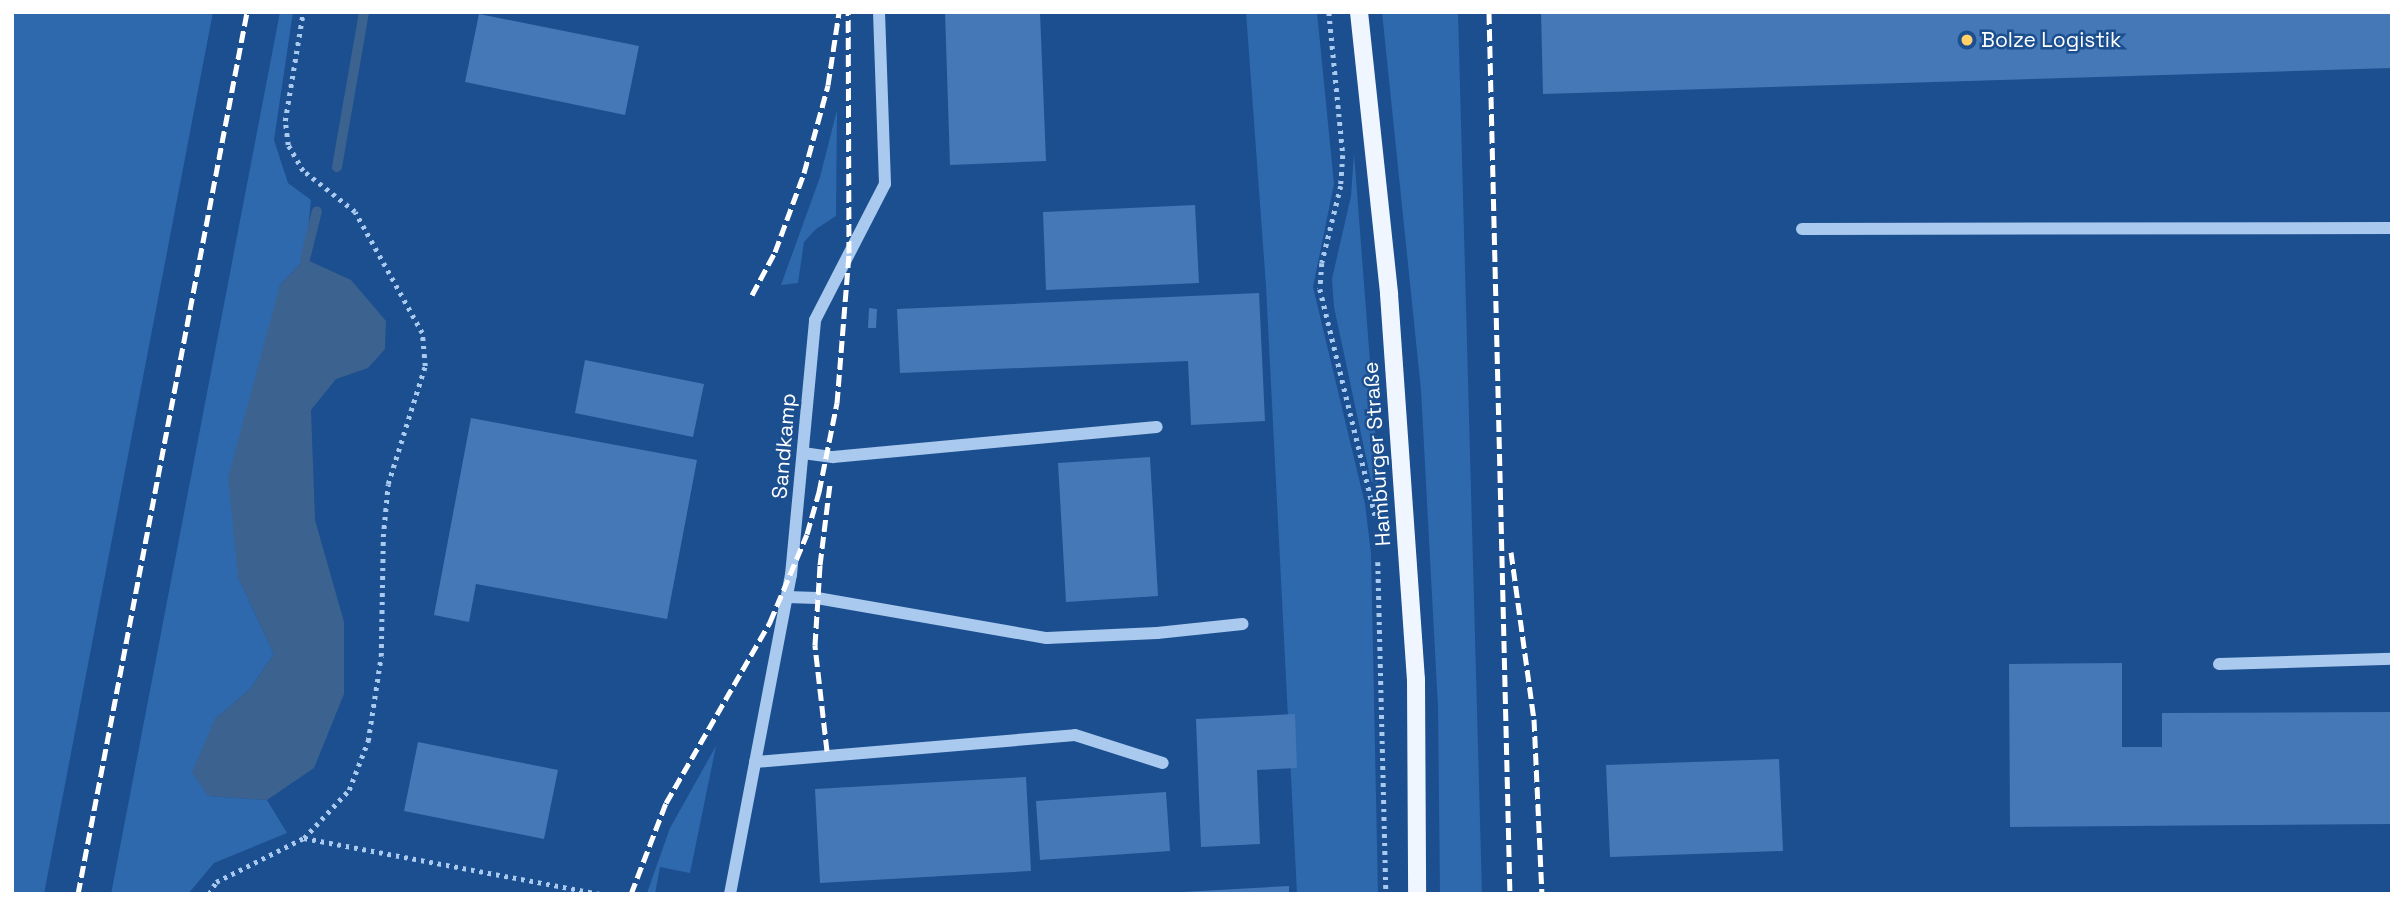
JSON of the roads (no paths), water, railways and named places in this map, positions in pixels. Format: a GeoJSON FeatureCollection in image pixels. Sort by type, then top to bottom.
{"type":"FeatureCollection","features":[{"type":"Feature","properties":{"kind":"main road","name":"Hamburger Straße"},"geometry":{"type":"LineString","coordinates":[[1359,12],[1388,294],[1416,679],[1417,894]]}},
{"type":"Feature","properties":{"kind":"street","name":"Sandkamp"},"geometry":{"type":"LineString","coordinates":[[730,894],[787,597],[815,320],[885,184],[879,12]]}},
{"type":"Feature","properties":{"kind":"street"},"geometry":{"type":"LineString","coordinates":[[1802,229],[2392,228]]}},
{"type":"Feature","properties":{"kind":"street"},"geometry":{"type":"LineString","coordinates":[[803,453],[833,457],[1157,427]]}},
{"type":"Feature","properties":{"kind":"street"},"geometry":{"type":"LineString","coordinates":[[787,597],[817,598],[1047,638],[1157,633],[1242,624]]}},
{"type":"Feature","properties":{"kind":"street"},"geometry":{"type":"LineString","coordinates":[[2219,664],[2392,659]]}},
{"type":"Feature","properties":{"kind":"street"},"geometry":{"type":"LineString","coordinates":[[755,762],[1075,735],[1163,763]]}},
{"type":"Feature","properties":{"kind":"waterway"},"geometry":{"type":"LineString","coordinates":[[337,167],[364,12]]}},
{"type":"Feature","properties":{"kind":"waterway"},"geometry":{"type":"LineString","coordinates":[[305,259],[317,211]]}},
{"type":"Feature","properties":{"kind":"railway"},"geometry":{"type":"LineString","coordinates":[[78,894],[247,12]]}},
{"type":"Feature","properties":{"kind":"railway"},"geometry":{"type":"LineString","coordinates":[[752,295],[775,252],[804,173],[828,85],[839,12]]}},
{"type":"Feature","properties":{"kind":"railway"},"geometry":{"type":"LineString","coordinates":[[631,894],[666,803],[770,622],[807,534],[819,492],[837,403],[849,253],[848,12]]}},
{"type":"Feature","properties":{"kind":"railway"},"geometry":{"type":"LineString","coordinates":[[1489,12],[1510,894]]}},
{"type":"Feature","properties":{"kind":"railway"},"geometry":{"type":"LineString","coordinates":[[827,751],[815,645],[820,565],[830,483]]}},
{"type":"Feature","properties":{"kind":"railway"},"geometry":{"type":"LineString","coordinates":[[1511,552],[1534,719],[1542,894]]}},
{"type":"Feature","properties":{"kind":"place","name":"Bolze Logistik"},"geometry":{"type":"Point","coordinates":[1967,40]}}]}
